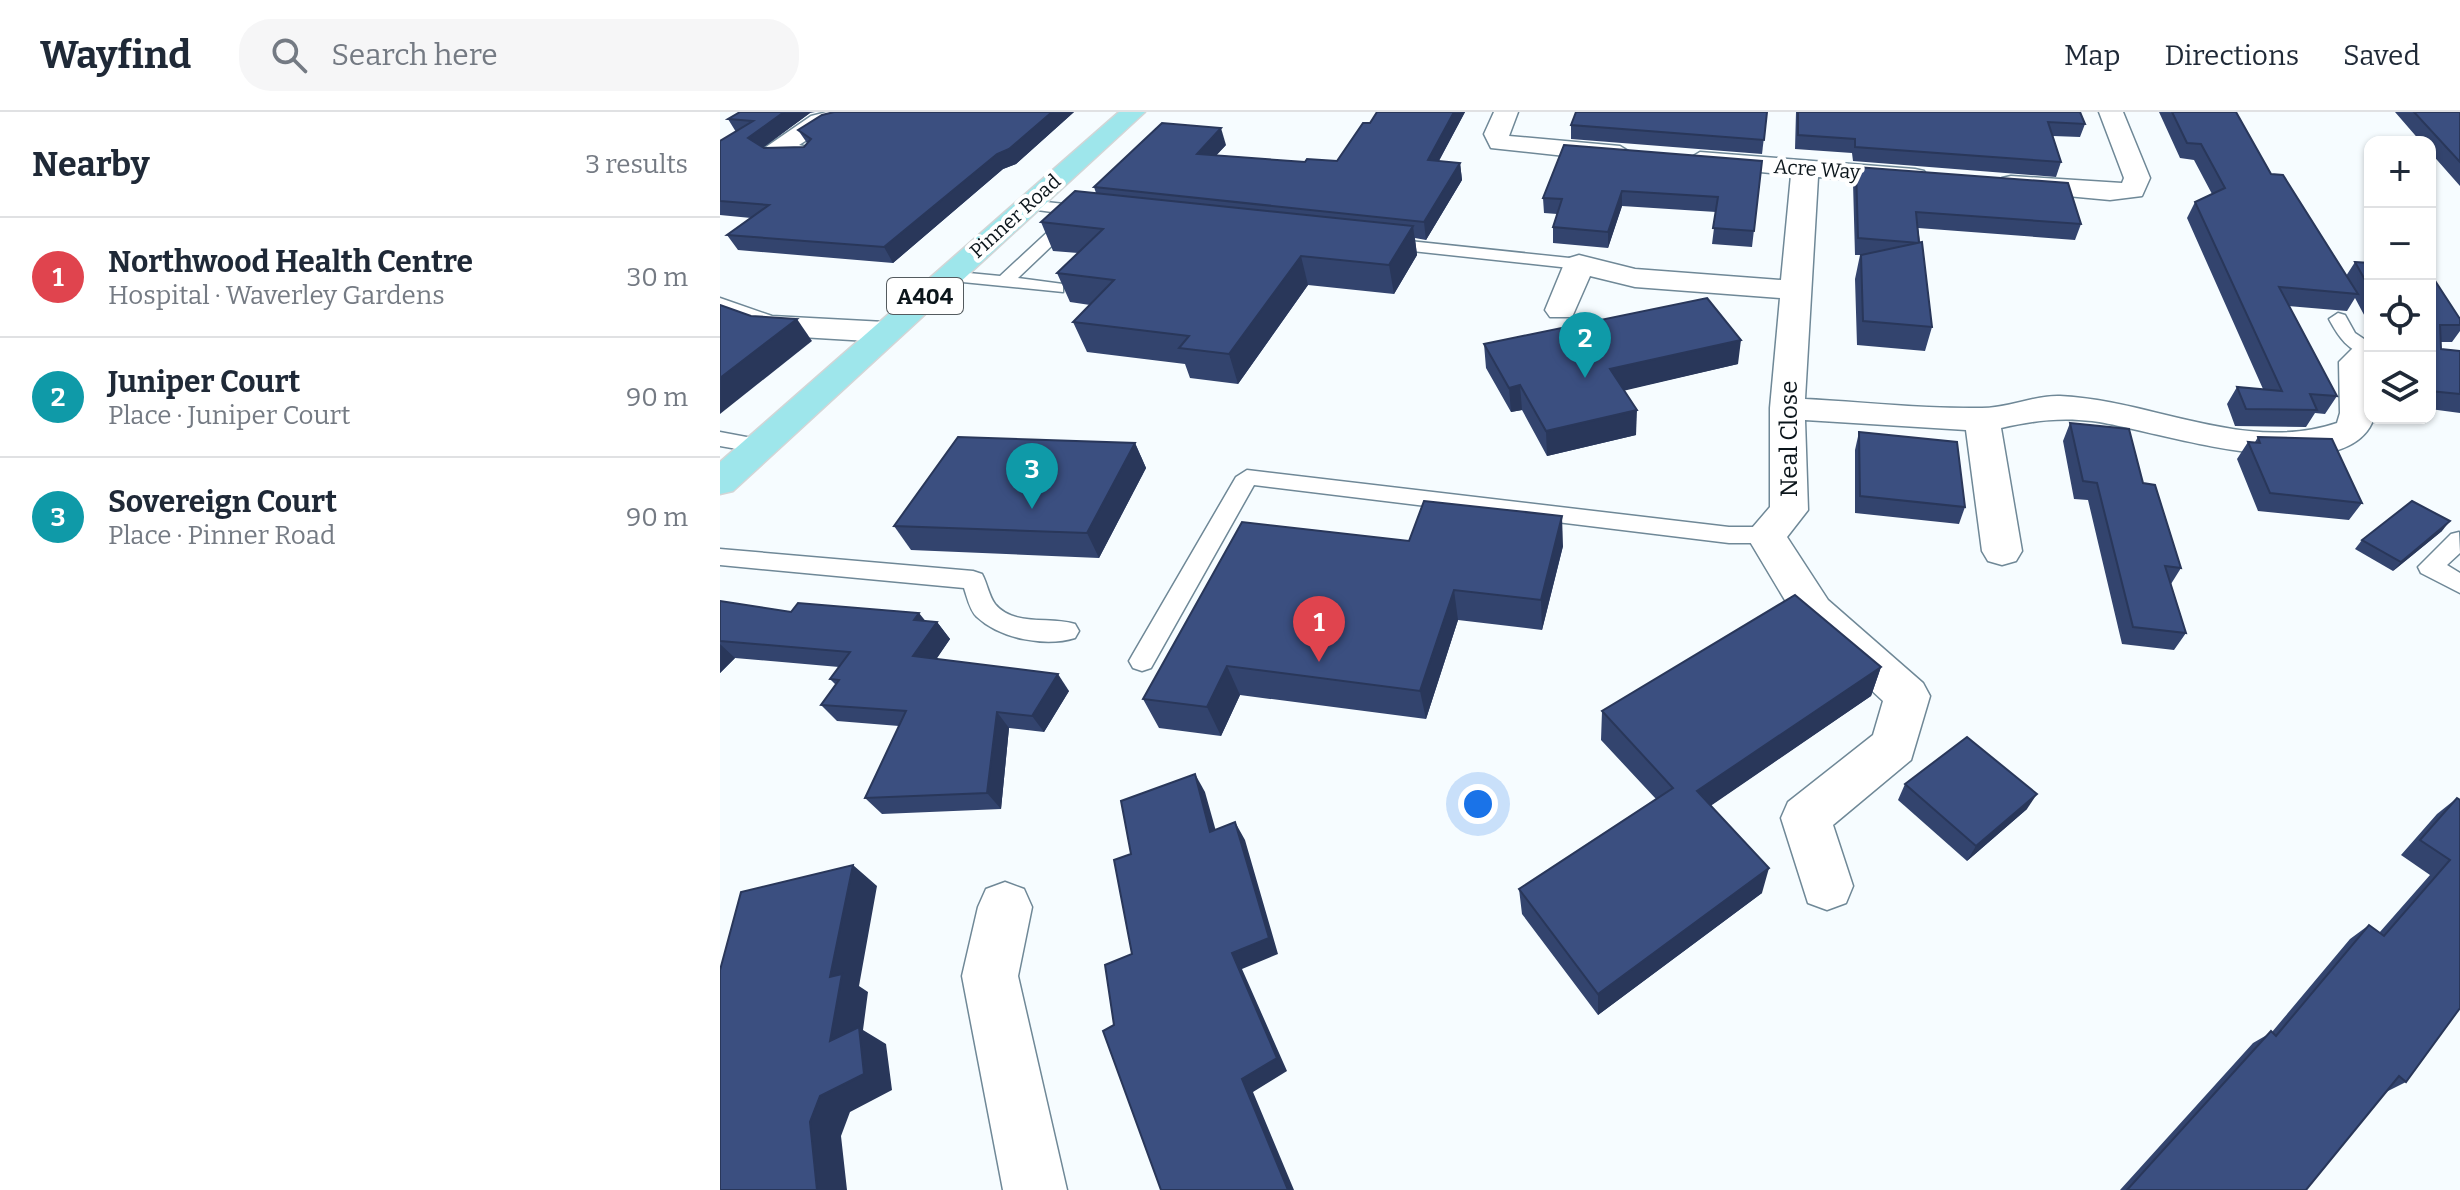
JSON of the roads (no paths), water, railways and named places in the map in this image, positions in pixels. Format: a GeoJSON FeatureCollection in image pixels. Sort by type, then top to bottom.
{"type":"FeatureCollection","features":[{"type":"Feature","properties":{"kind":"main road","name":"Pinner Road"},"geometry":{"type":"LineString","coordinates":[[720,482],[1133,112]]}},
{"type":"Feature","properties":{"kind":"street"},"geometry":{"type":"LineString","coordinates":[[803,153],[773,151],[820,121],[857,112]]}},
{"type":"Feature","properties":{"kind":"street","name":"Acre Way"},"geometry":{"type":"LineString","coordinates":[[1506,112],[1496,134],[1500,143],[1942,179]]}},
{"type":"Feature","properties":{"kind":"street"},"geometry":{"type":"LineString","coordinates":[[1988,183],[2110,192],[2132,190],[2137,178],[2111,112]]}},
{"type":"Feature","properties":{"kind":"street","name":"Neal Close"},"geometry":{"type":"LineString","coordinates":[[1766,535],[1789,510],[1787,408],[1805,168]]}},
{"type":"Feature","properties":{"kind":"street"},"geometry":{"type":"LineString","coordinates":[[1561,310],[1579,264],[1635,278],[1794,290]]}},
{"type":"Feature","properties":{"kind":"street"},"geometry":{"type":"LineString","coordinates":[[720,307],[767,325],[885,332]]}},
{"type":"Feature","properties":{"kind":"street"},"geometry":{"type":"LineString","coordinates":[[1787,408],[1982,419],[2057,406],[2121,413],[2243,444],[2304,444],[2352,430],[2358,413],[2356,362],[2367,352]]}},
{"type":"Feature","properties":{"kind":"street"},"geometry":{"type":"LineString","coordinates":[[1982,419],[2002,551]]}},
{"type":"Feature","properties":{"kind":"street"},"geometry":{"type":"LineString","coordinates":[[1766,535],[1813,611],[1907,696],[1894,746],[1806,818],[1827,886]]}},
{"type":"Feature","properties":{"kind":"street"},"geometry":{"type":"LineString","coordinates":[[1005,907],[990,976],[1035,1190]]}},
{"type":"Feature","properties":{"kind":"lane"},"geometry":{"type":"LineString","coordinates":[[1028,205],[1112,214]]}},
{"type":"Feature","properties":{"kind":"lane"},"geometry":{"type":"LineString","coordinates":[[1004,282],[1081,211]]}},
{"type":"Feature","properties":{"kind":"lane"},"geometry":{"type":"LineString","coordinates":[[1365,241],[1579,264]]}},
{"type":"Feature","properties":{"kind":"lane"},"geometry":{"type":"LineString","coordinates":[[948,276],[1057,288]]}},
{"type":"Feature","properties":{"kind":"lane"},"geometry":{"type":"LineString","coordinates":[[2338,319],[2347,336],[2364,347]]}},
{"type":"Feature","properties":{"kind":"lane"},"geometry":{"type":"LineString","coordinates":[[720,439],[760,446]]}},
{"type":"Feature","properties":{"kind":"lane"},"geometry":{"type":"LineString","coordinates":[[1142,661],[1247,477],[1729,535],[1766,535]]}},
{"type":"Feature","properties":{"kind":"lane"},"geometry":{"type":"LineString","coordinates":[[2459,540],[2430,567],[2460,584]]}},
{"type":"Feature","properties":{"kind":"lane"},"geometry":{"type":"LineString","coordinates":[[720,557],[973,580],[985,610],[1015,628],[1066,631]]}},
{"type":"Feature","properties":{"kind":"place","name":"Juniper Court"},"geometry":{"type":"Point","coordinates":[1585,378]}},
{"type":"Feature","properties":{"kind":"place","name":"Sovereign Court"},"geometry":{"type":"Point","coordinates":[1032,509]}},
{"type":"Feature","properties":{"kind":"place","name":"Northwood Health Centre"},"geometry":{"type":"Point","coordinates":[1319,662]}}]}
